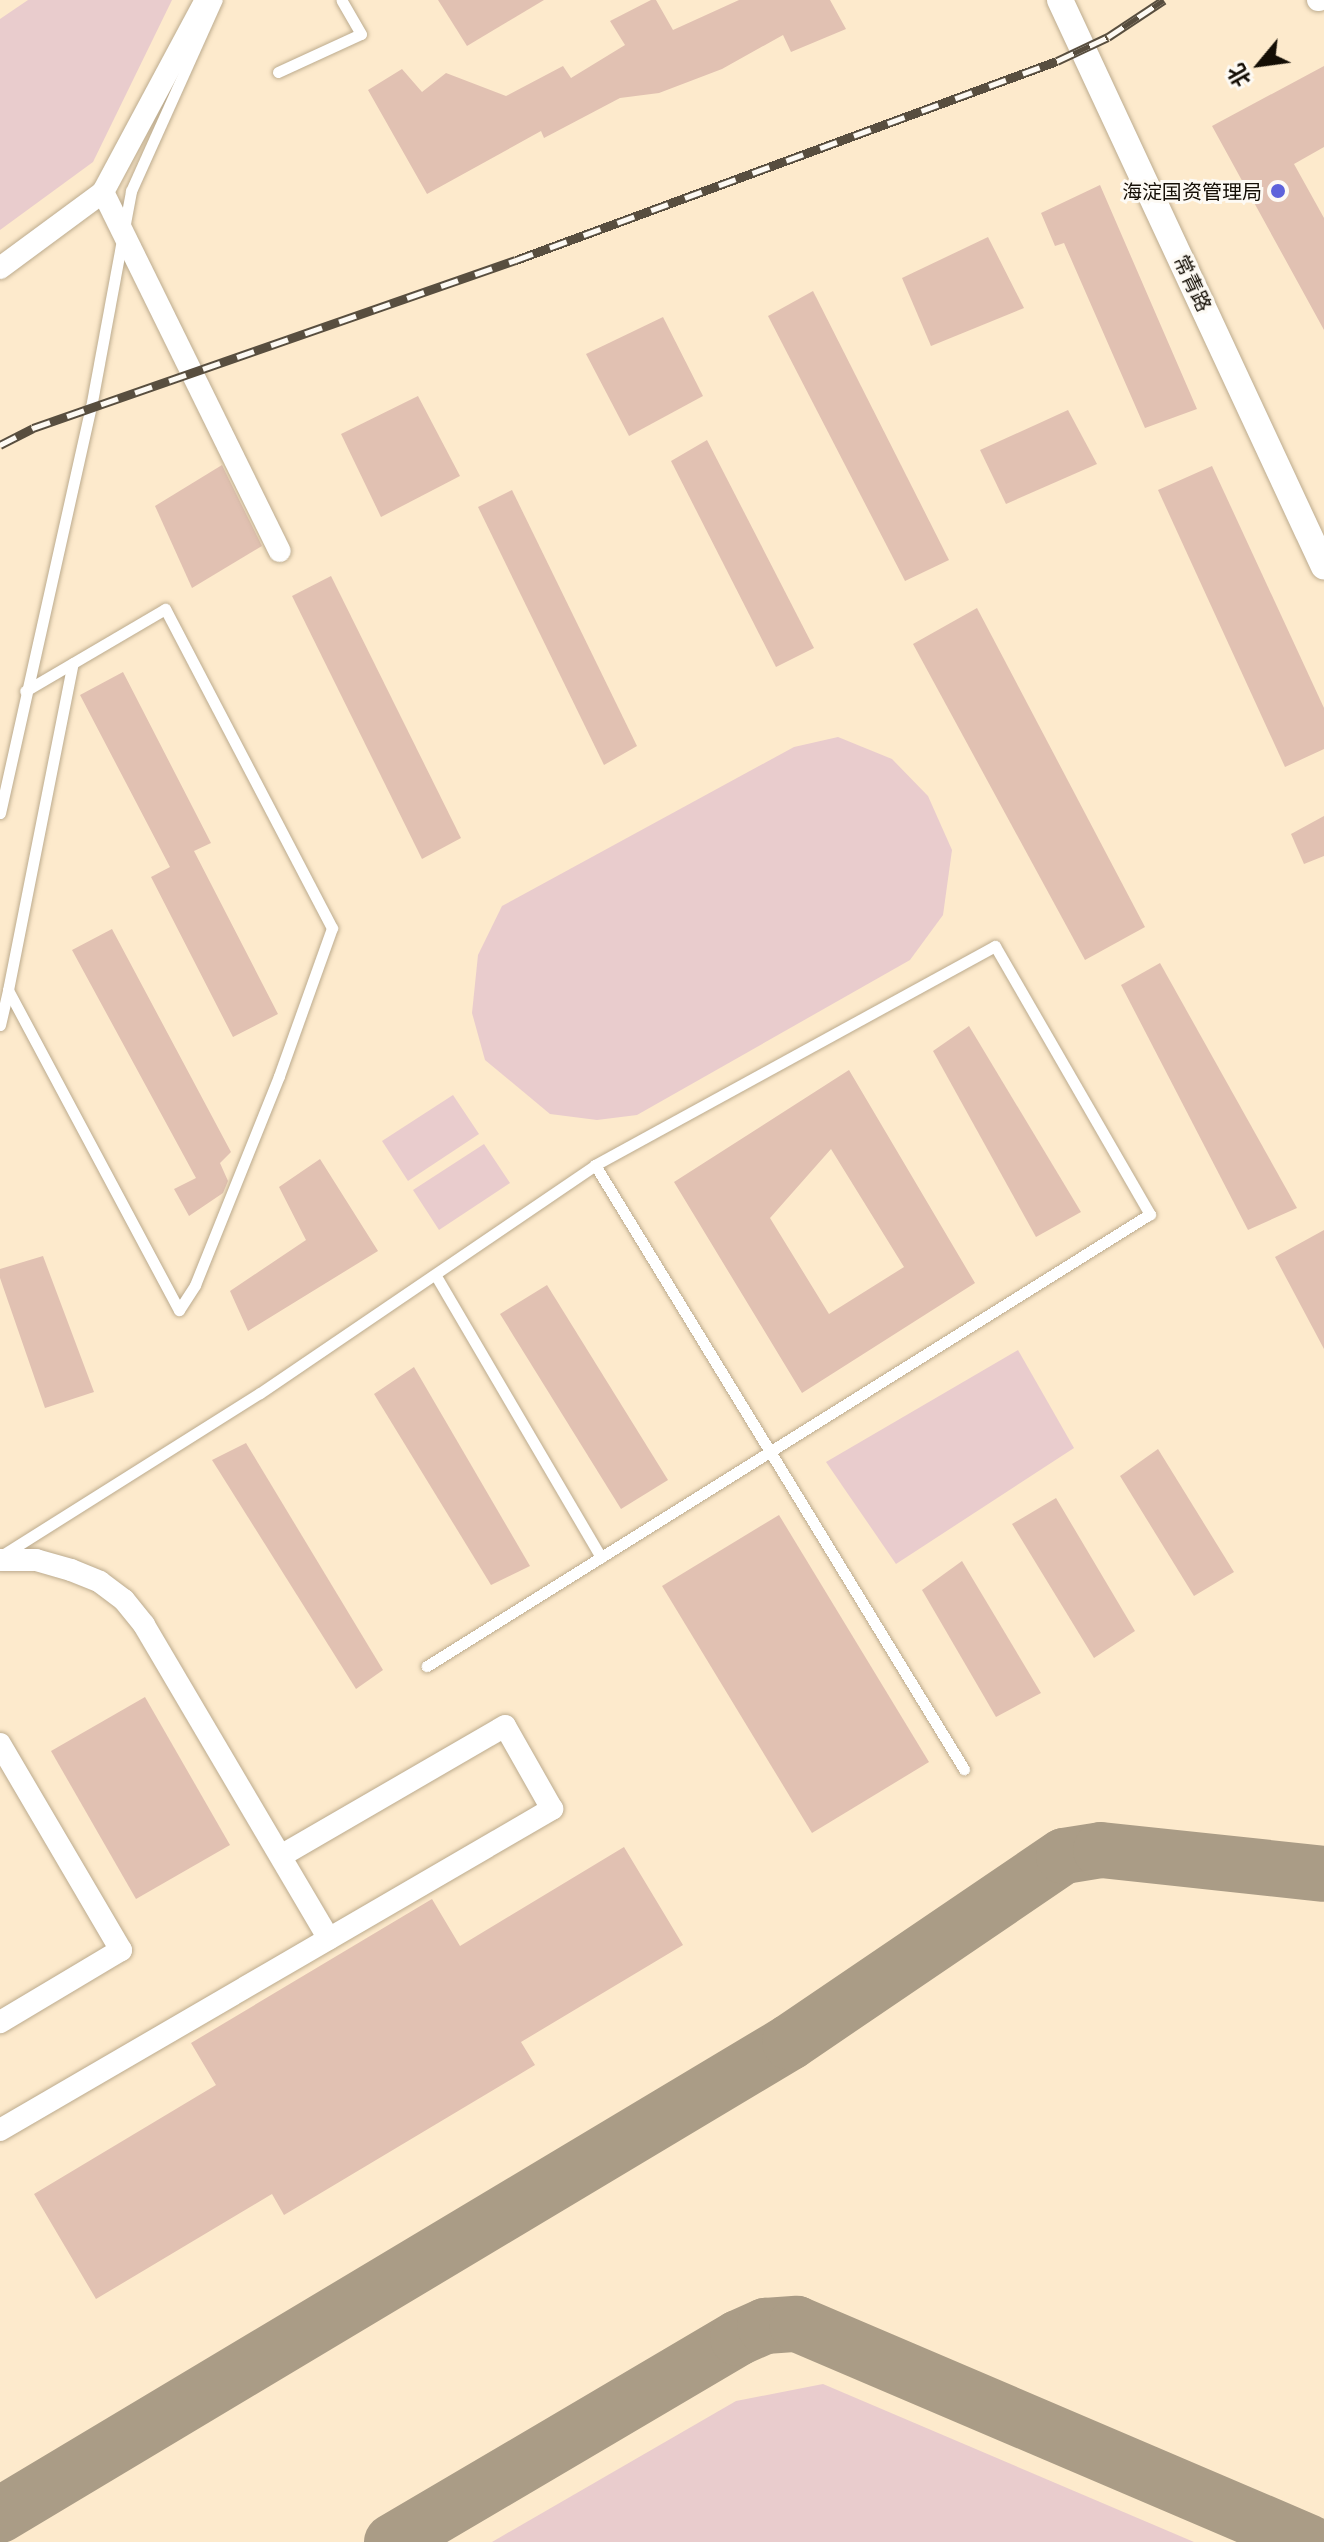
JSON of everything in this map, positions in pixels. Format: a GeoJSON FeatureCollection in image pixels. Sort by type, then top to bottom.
{"type":"FeatureCollection","features":[{"type":"Feature","properties":{"kind":"street"},"geometry":{"type":"LineString","coordinates":[[0,268],[103,192],[206,0]]}},
{"type":"Feature","properties":{"kind":"street","name":"常青路"},"geometry":{"type":"LineString","coordinates":[[1060,0],[1324,567]]}},
{"type":"Feature","properties":{"kind":"street"},"geometry":{"type":"LineString","coordinates":[[103,192],[280,551]]}},
{"type":"Feature","properties":{"kind":"street"},"geometry":{"type":"LineString","coordinates":[[0,1558],[36,1560],[71,1570],[100,1582],[124,1600],[144,1625],[329,1939]]}},
{"type":"Feature","properties":{"kind":"street"},"geometry":{"type":"LineString","coordinates":[[0,2130],[552,1809],[505,1726],[281,1856]]}},
{"type":"Feature","properties":{"kind":"street"},"geometry":{"type":"LineString","coordinates":[[0,1744],[121,1950],[0,2022]]}},
{"type":"Feature","properties":{"kind":"lane"},"geometry":{"type":"LineString","coordinates":[[0,813],[91,407],[131,191],[217,0]]}},
{"type":"Feature","properties":{"kind":"lane"},"geometry":{"type":"LineString","coordinates":[[278,72],[361,34],[341,0]]}},
{"type":"Feature","properties":{"kind":"lane"},"geometry":{"type":"LineString","coordinates":[[8,990],[179,1310],[195,1285],[279,1076],[332,928],[165,609],[25,691]]}},
{"type":"Feature","properties":{"kind":"lane"},"geometry":{"type":"LineString","coordinates":[[0,1025],[73,663]]}},
{"type":"Feature","properties":{"kind":"lane"},"geometry":{"type":"LineString","coordinates":[[0,1558],[260,1393],[595,1165],[995,946],[1150,1214],[427,1666]]}},
{"type":"Feature","properties":{"kind":"lane"},"geometry":{"type":"LineString","coordinates":[[595,1165],[964,1769]]}},
{"type":"Feature","properties":{"kind":"lane"},"geometry":{"type":"LineString","coordinates":[[436,1276],[601,1557]]}},
{"type":"Feature","properties":{"kind":"shaded area"},"geometry":{"type":"Polygon","coordinates":[[[28,0],[172,0],[93,162],[0,230],[0,19],[28,0]]]}},
{"type":"Feature","properties":{"kind":"shaded area"},"geometry":{"type":"Polygon","coordinates":[[[838,737],[892,759],[928,796],[952,850],[943,915],[910,960],[637,1115],[597,1120],[550,1114],[485,1060],[472,1013],[478,955],[502,906],[794,747],[838,737]]]}},
{"type":"Feature","properties":{"kind":"shaded area"},"geometry":{"type":"Polygon","coordinates":[[[453,1095],[479,1134],[408,1181],[382,1141],[453,1095]]]}},
{"type":"Feature","properties":{"kind":"shaded area"},"geometry":{"type":"Polygon","coordinates":[[[484,1144],[510,1183],[439,1230],[413,1190],[484,1144]]]}},
{"type":"Feature","properties":{"kind":"shaded area"},"geometry":{"type":"Polygon","coordinates":[[[1018,1350],[1074,1448],[896,1564],[826,1462],[1018,1350]]]}},
{"type":"Feature","properties":{"kind":"shaded area"},"geometry":{"type":"Polygon","coordinates":[[[823,2384],[1194,2542],[492,2542],[736,2401],[823,2384]]]}},
{"type":"Feature","properties":{"kind":"building"},"geometry":{"type":"Polygon","coordinates":[[[438,0],[544,0],[467,46],[438,0]]]}},
{"type":"Feature","properties":{"kind":"building"},"geometry":{"type":"Polygon","coordinates":[[[656,0],[673,30],[739,0],[830,0],[846,29],[791,52],[783,35],[722,69],[659,93],[620,98],[544,138],[541,131],[427,194],[368,90],[402,69],[422,92],[446,73],[506,96],[563,66],[571,78],[625,45],[610,21],[656,0]]]}},
{"type":"Feature","properties":{"kind":"building","name":"海淀国资管理局"},"geometry":{"type":"Polygon","coordinates":[[[1324,66],[1324,147],[1294,164],[1324,218],[1324,330],[1212,126],[1324,66]]]}},
{"type":"Feature","properties":{"kind":"building"},"geometry":{"type":"Polygon","coordinates":[[[1100,185],[1197,409],[1145,428],[1064,243],[1055,246],[1041,213],[1100,185]]]}},
{"type":"Feature","properties":{"kind":"building"},"geometry":{"type":"Polygon","coordinates":[[[988,237],[1024,308],[931,346],[902,278],[988,237]]]}},
{"type":"Feature","properties":{"kind":"building"},"geometry":{"type":"Polygon","coordinates":[[[813,291],[949,560],[905,581],[768,316],[813,291]]]}},
{"type":"Feature","properties":{"kind":"building"},"geometry":{"type":"Polygon","coordinates":[[[663,317],[703,396],[629,436],[586,354],[663,317]]]}},
{"type":"Feature","properties":{"kind":"building"},"geometry":{"type":"Polygon","coordinates":[[[418,396],[460,476],[381,517],[341,434],[418,396]]]}},
{"type":"Feature","properties":{"kind":"building"},"geometry":{"type":"Polygon","coordinates":[[[1068,410],[1097,464],[1006,504],[980,450],[1068,410]]]}},
{"type":"Feature","properties":{"kind":"building"},"geometry":{"type":"Polygon","coordinates":[[[707,440],[814,648],[776,667],[671,461],[707,440]]]}},
{"type":"Feature","properties":{"kind":"building"},"geometry":{"type":"Polygon","coordinates":[[[222,465],[262,546],[192,588],[155,506],[222,465]]]}},
{"type":"Feature","properties":{"kind":"building"},"geometry":{"type":"Polygon","coordinates":[[[1212,466],[1324,708],[1324,749],[1285,767],[1158,490],[1212,466]]]}},
{"type":"Feature","properties":{"kind":"building"},"geometry":{"type":"Polygon","coordinates":[[[512,490],[637,746],[604,765],[478,507],[512,490]]]}},
{"type":"Feature","properties":{"kind":"building"},"geometry":{"type":"Polygon","coordinates":[[[331,576],[461,838],[422,859],[292,596],[331,576]]]}},
{"type":"Feature","properties":{"kind":"building"},"geometry":{"type":"Polygon","coordinates":[[[977,608],[1145,927],[1085,960],[913,644],[977,608]]]}},
{"type":"Feature","properties":{"kind":"building"},"geometry":{"type":"Polygon","coordinates":[[[123,672],[211,843],[194,851],[278,1014],[233,1037],[151,877],[170,867],[80,695],[123,672]]]}},
{"type":"Feature","properties":{"kind":"building"},"geometry":{"type":"Polygon","coordinates":[[[1324,816],[1324,856],[1304,864],[1291,834],[1324,816]]]}},
{"type":"Feature","properties":{"kind":"building"},"geometry":{"type":"Polygon","coordinates":[[[112,929],[231,1152],[220,1163],[228,1181],[223,1193],[189,1216],[174,1189],[196,1178],[72,950],[112,929]]]}},
{"type":"Feature","properties":{"kind":"building"},"geometry":{"type":"Polygon","coordinates":[[[1160,963],[1297,1208],[1248,1230],[1121,985],[1160,963]]]}},
{"type":"Feature","properties":{"kind":"building"},"geometry":{"type":"Polygon","coordinates":[[[969,1026],[1081,1212],[1036,1237],[933,1051],[969,1026]]]}},
{"type":"Feature","properties":{"kind":"building"},"geometry":{"type":"Polygon","coordinates":[[[849,1070],[975,1283],[802,1393],[674,1182],[849,1070]],[[831,1149],[770,1218],[829,1314],[904,1267],[831,1149]]]}},
{"type":"Feature","properties":{"kind":"building"},"geometry":{"type":"Polygon","coordinates":[[[320,1159],[378,1251],[248,1331],[230,1291],[306,1240],[279,1187],[320,1159]]]}},
{"type":"Feature","properties":{"kind":"building"},"geometry":{"type":"Polygon","coordinates":[[[1324,1230],[1324,1349],[1275,1257],[1324,1230]]]}},
{"type":"Feature","properties":{"kind":"building"},"geometry":{"type":"Polygon","coordinates":[[[43,1256],[94,1392],[45,1408],[0,1278],[0,1269],[43,1256]]]}},
{"type":"Feature","properties":{"kind":"building"},"geometry":{"type":"Polygon","coordinates":[[[547,1285],[668,1480],[621,1509],[500,1314],[547,1285]]]}},
{"type":"Feature","properties":{"kind":"building"},"geometry":{"type":"Polygon","coordinates":[[[414,1367],[530,1566],[491,1585],[374,1394],[414,1367]]]}},
{"type":"Feature","properties":{"kind":"building"},"geometry":{"type":"Polygon","coordinates":[[[246,1443],[383,1670],[356,1689],[212,1460],[246,1443]]]}},
{"type":"Feature","properties":{"kind":"building"},"geometry":{"type":"Polygon","coordinates":[[[1158,1449],[1234,1572],[1194,1596],[1120,1476],[1158,1449]]]}},
{"type":"Feature","properties":{"kind":"building"},"geometry":{"type":"Polygon","coordinates":[[[1056,1498],[1135,1631],[1094,1658],[1012,1524],[1056,1498]]]}},
{"type":"Feature","properties":{"kind":"building"},"geometry":{"type":"Polygon","coordinates":[[[779,1515],[929,1762],[812,1833],[662,1586],[779,1515]]]}},
{"type":"Feature","properties":{"kind":"building"},"geometry":{"type":"Polygon","coordinates":[[[962,1561],[1041,1693],[996,1717],[922,1590],[962,1561]]]}},
{"type":"Feature","properties":{"kind":"building"},"geometry":{"type":"Polygon","coordinates":[[[145,1697],[230,1845],[136,1899],[51,1751],[145,1697]]]}},
{"type":"Feature","properties":{"kind":"building"},"geometry":{"type":"Polygon","coordinates":[[[624,1847],[683,1945],[521,2042],[535,2065],[284,2215],[272,2194],[96,2299],[34,2194],[216,2085],[191,2043],[432,1899],[460,1946],[624,1847]]]}},
{"type":"Feature","properties":{"kind":"taxiway"},"geometry":{"type":"LineString","coordinates":[[0,2515],[790,2042],[1064,1856],[1101,1850],[1324,1874]]}},
{"type":"Feature","properties":{"kind":"taxiway"},"geometry":{"type":"LineString","coordinates":[[392,2542],[738,2338],[765,2326],[797,2324],[1308,2542]]}},
{"type":"Feature","properties":{"kind":"railway"},"geometry":{"type":"LineString","coordinates":[[0,445],[33,428],[516,260],[1057,61],[1108,37],[1164,0]]}},
{"type":"Feature","properties":{"kind":"place","name":"海淀国资管理局"},"geometry":{"type":"Point","coordinates":[1278,191]}}]}
